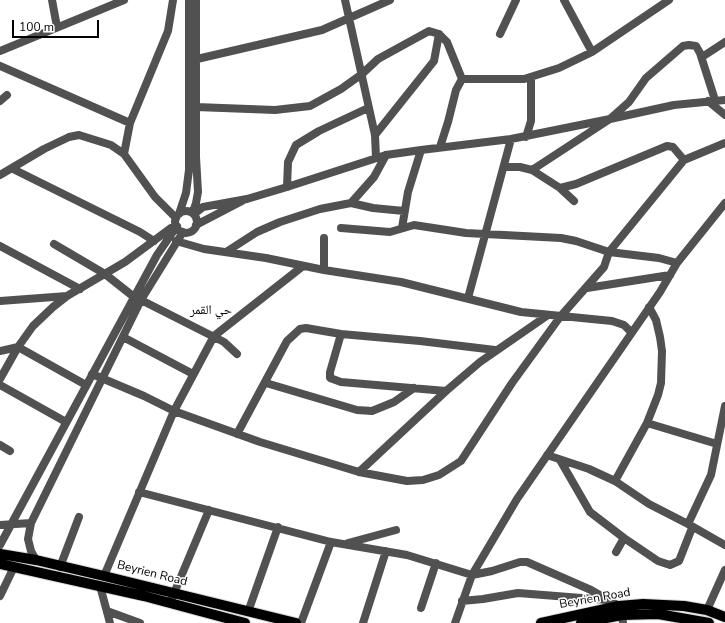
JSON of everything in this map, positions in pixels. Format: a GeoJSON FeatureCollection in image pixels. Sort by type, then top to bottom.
{"type":"FeatureCollection","features":[{"type":"Feature","properties":{"kind":"main road","name":"Beyrien Road"},"geometry":{"type":"LineString","coordinates":[[0,554],[36,560],[296,623]]}},
{"type":"Feature","properties":{"kind":"main road","name":"Beyrien Road"},"geometry":{"type":"LineString","coordinates":[[0,564],[100,586],[245,623]]}},
{"type":"Feature","properties":{"kind":"main road","name":"Beyrien Road"},"geometry":{"type":"LineString","coordinates":[[581,623],[666,604],[716,613]]}},
{"type":"Feature","properties":{"kind":"main road","name":"Beyrien Road"},"geometry":{"type":"LineString","coordinates":[[541,623],[621,614],[658,614],[709,623]]}},
{"type":"Feature","properties":{"kind":"street"},"geometry":{"type":"LineString","coordinates":[[52,0],[57,27]]}},
{"type":"Feature","properties":{"kind":"street"},"geometry":{"type":"LineString","coordinates":[[0,51],[124,0]]}},
{"type":"Feature","properties":{"kind":"street"},"geometry":{"type":"LineString","coordinates":[[124,154],[130,123],[168,31],[173,0]]}},
{"type":"Feature","properties":{"kind":"street"},"geometry":{"type":"LineString","coordinates":[[0,545],[92,374],[137,298],[176,241],[178,223],[186,193],[189,170],[188,0]]}},
{"type":"Feature","properties":{"kind":"street"},"geometry":{"type":"LineString","coordinates":[[196,0],[198,192],[193,213],[196,225]]}},
{"type":"Feature","properties":{"kind":"street"},"geometry":{"type":"LineString","coordinates":[[345,0],[375,135],[376,158]]}},
{"type":"Feature","properties":{"kind":"street"},"geometry":{"type":"LineString","coordinates":[[197,59],[309,33],[349,18],[372,4],[390,0]]}},
{"type":"Feature","properties":{"kind":"street"},"geometry":{"type":"LineString","coordinates":[[500,34],[516,0]]}},
{"type":"Feature","properties":{"kind":"street"},"geometry":{"type":"LineString","coordinates":[[564,0],[592,52]]}},
{"type":"Feature","properties":{"kind":"street"},"geometry":{"type":"LineString","coordinates":[[462,79],[508,80],[531,77],[559,68],[592,52],[668,0]]}},
{"type":"Feature","properties":{"kind":"street"},"geometry":{"type":"LineString","coordinates":[[196,107],[275,110],[310,106],[362,74],[378,59],[425,33],[434,31],[447,42],[462,79]]}},
{"type":"Feature","properties":{"kind":"street"},"geometry":{"type":"LineString","coordinates":[[375,135],[434,61],[439,34]]}},
{"type":"Feature","properties":{"kind":"street"},"geometry":{"type":"LineString","coordinates":[[702,57],[725,42]]}},
{"type":"Feature","properties":{"kind":"street"},"geometry":{"type":"LineString","coordinates":[[532,170],[610,119],[629,102],[646,78],[683,46],[696,46],[702,57],[712,100],[725,115]]}},
{"type":"Feature","properties":{"kind":"street"},"geometry":{"type":"LineString","coordinates":[[0,66],[130,123]]}},
{"type":"Feature","properties":{"kind":"street"},"geometry":{"type":"LineString","coordinates":[[526,137],[531,121],[531,77]]}},
{"type":"Feature","properties":{"kind":"street"},"geometry":{"type":"LineString","coordinates":[[440,147],[456,90],[462,79]]}},
{"type":"Feature","properties":{"kind":"street"},"geometry":{"type":"LineString","coordinates":[[0,101],[7,95]]}},
{"type":"Feature","properties":{"kind":"street"},"geometry":{"type":"LineString","coordinates":[[36,560],[31,551],[28,539],[31,523],[123,337],[137,298],[158,252],[185,211],[193,213],[199,209],[211,205],[246,199],[287,188],[386,155],[526,137],[674,105],[712,100],[725,100]]}},
{"type":"Feature","properties":{"kind":"street"},"geometry":{"type":"LineString","coordinates":[[287,188],[288,162],[296,145],[319,131],[368,108]]}},
{"type":"Feature","properties":{"kind":"street"},"geometry":{"type":"LineString","coordinates":[[0,176],[44,148],[79,135],[111,145],[124,154],[154,197],[178,223],[191,231],[196,225],[246,199]]}},
{"type":"Feature","properties":{"kind":"street"},"geometry":{"type":"LineString","coordinates":[[468,298],[505,167],[511,139]]}},
{"type":"Feature","properties":{"kind":"street"},"geometry":{"type":"LineString","coordinates":[[92,374],[144,396],[174,411],[237,434],[359,472],[407,481],[423,480],[439,475],[453,466],[467,453],[512,383],[560,317],[604,267],[609,252],[684,160],[725,143]]}},
{"type":"Feature","properties":{"kind":"street"},"geometry":{"type":"LineString","coordinates":[[560,188],[576,184],[667,146],[673,147],[684,160]]}},
{"type":"Feature","properties":{"kind":"street"},"geometry":{"type":"LineString","coordinates":[[402,228],[404,211],[421,150]]}},
{"type":"Feature","properties":{"kind":"street"},"geometry":{"type":"LineString","coordinates":[[351,203],[374,177],[386,155]]}},
{"type":"Feature","properties":{"kind":"street"},"geometry":{"type":"LineString","coordinates":[[505,167],[520,167],[532,170],[560,188],[574,200]]}},
{"type":"Feature","properties":{"kind":"street"},"geometry":{"type":"LineString","coordinates":[[13,169],[140,232],[154,242]]}},
{"type":"Feature","properties":{"kind":"street"},"geometry":{"type":"LineString","coordinates":[[226,252],[257,232],[280,222],[320,209],[351,203],[373,208],[404,211]]}},
{"type":"Feature","properties":{"kind":"street"},"geometry":{"type":"LineString","coordinates":[[455,623],[472,574],[494,535],[547,455],[578,413],[670,275],[677,262],[725,203]]}},
{"type":"Feature","properties":{"kind":"street"},"geometry":{"type":"LineString","coordinates":[[0,379],[18,347],[33,326],[67,296],[105,274],[154,242],[178,223]]}},
{"type":"Feature","properties":{"kind":"street"},"geometry":{"type":"LineString","coordinates":[[341,228],[390,232],[414,225],[485,234],[568,239],[609,252],[659,258],[677,262]]}},
{"type":"Feature","properties":{"kind":"street"},"geometry":{"type":"LineString","coordinates":[[324,238],[324,270]]}},
{"type":"Feature","properties":{"kind":"street"},"geometry":{"type":"LineString","coordinates":[[176,241],[194,247],[401,282],[521,312],[548,316],[612,321],[624,325],[631,332]]}},
{"type":"Feature","properties":{"kind":"street"},"geometry":{"type":"LineString","coordinates":[[54,244],[105,274],[137,298],[224,342],[237,354]]}},
{"type":"Feature","properties":{"kind":"street"},"geometry":{"type":"LineString","coordinates":[[0,246],[80,289]]}},
{"type":"Feature","properties":{"kind":"street"},"geometry":{"type":"LineString","coordinates":[[147,246],[167,256]]}},
{"type":"Feature","properties":{"kind":"street"},"geometry":{"type":"LineString","coordinates":[[104,576],[174,411],[192,374],[214,336],[303,266]]}},
{"type":"Feature","properties":{"kind":"street"},"geometry":{"type":"LineString","coordinates":[[587,288],[670,275]]}},
{"type":"Feature","properties":{"kind":"street"},"geometry":{"type":"LineString","coordinates":[[0,301],[67,296]]}},
{"type":"Feature","properties":{"kind":"street"},"geometry":{"type":"LineString","coordinates":[[615,482],[647,423],[658,395],[662,365],[658,327],[649,307]]}},
{"type":"Feature","properties":{"kind":"street"},"geometry":{"type":"LineString","coordinates":[[359,472],[446,391],[495,350],[548,316]]}},
{"type":"Feature","properties":{"kind":"street"},"geometry":{"type":"LineString","coordinates":[[237,434],[266,383],[287,341],[297,331],[306,328],[341,334],[420,340],[495,350]]}},
{"type":"Feature","properties":{"kind":"street"},"geometry":{"type":"LineString","coordinates":[[341,334],[330,372],[330,378],[341,382],[446,391]]}},
{"type":"Feature","properties":{"kind":"street"},"geometry":{"type":"LineString","coordinates":[[123,337],[192,374]]}},
{"type":"Feature","properties":{"kind":"street"},"geometry":{"type":"LineString","coordinates":[[0,351],[18,347],[86,385]]}},
{"type":"Feature","properties":{"kind":"street"},"geometry":{"type":"LineString","coordinates":[[266,383],[357,410],[372,411],[394,402],[414,388]]}},
{"type":"Feature","properties":{"kind":"street"},"geometry":{"type":"LineString","coordinates":[[0,384],[66,422]]}},
{"type":"Feature","properties":{"kind":"street"},"geometry":{"type":"LineString","coordinates":[[560,460],[590,512],[624,538],[658,561],[670,565],[676,564],[682,558],[690,526],[711,475],[725,406]]}},
{"type":"Feature","properties":{"kind":"street"},"geometry":{"type":"LineString","coordinates":[[647,423],[717,444]]}},
{"type":"Feature","properties":{"kind":"street"},"geometry":{"type":"LineString","coordinates":[[0,445],[10,451]]}},
{"type":"Feature","properties":{"kind":"street"},"geometry":{"type":"LineString","coordinates":[[547,455],[589,469],[615,482],[649,504],[725,545]]}},
{"type":"Feature","properties":{"kind":"street"},"geometry":{"type":"LineString","coordinates":[[139,492],[331,542],[386,551],[436,563],[472,574],[492,571],[524,562],[591,590],[610,600],[621,614]]}},
{"type":"Feature","properties":{"kind":"street"},"geometry":{"type":"LineString","coordinates":[[170,603],[209,510]]}},
{"type":"Feature","properties":{"kind":"street"},"geometry":{"type":"LineString","coordinates":[[60,567],[79,517]]}},
{"type":"Feature","properties":{"kind":"street"},"geometry":{"type":"LineString","coordinates":[[0,526],[31,523]]}},
{"type":"Feature","properties":{"kind":"street"},"geometry":{"type":"LineString","coordinates":[[248,612],[278,527]]}},
{"type":"Feature","properties":{"kind":"street"},"geometry":{"type":"LineString","coordinates":[[346,544],[396,530]]}},
{"type":"Feature","properties":{"kind":"street"},"geometry":{"type":"LineString","coordinates":[[616,552],[624,538]]}},
{"type":"Feature","properties":{"kind":"street"},"geometry":{"type":"LineString","coordinates":[[301,623],[331,542]]}},
{"type":"Feature","properties":{"kind":"street"},"geometry":{"type":"LineString","coordinates":[[363,623],[386,551]]}},
{"type":"Feature","properties":{"kind":"street"},"geometry":{"type":"LineString","coordinates":[[421,608],[436,563]]}},
{"type":"Feature","properties":{"kind":"street"},"geometry":{"type":"LineString","coordinates":[[0,596],[14,567]]}},
{"type":"Feature","properties":{"kind":"street"},"geometry":{"type":"LineString","coordinates":[[716,613],[713,600],[725,570]]}},
{"type":"Feature","properties":{"kind":"street"},"geometry":{"type":"LineString","coordinates":[[100,586],[109,622]]}},
{"type":"Feature","properties":{"kind":"street"},"geometry":{"type":"LineString","coordinates":[[462,600],[483,600],[518,593],[610,600]]}},
{"type":"Feature","properties":{"kind":"street"},"geometry":{"type":"LineString","coordinates":[[107,612],[140,623]]}},
{"type":"Feature","properties":{"kind":"district","name":"حي القمر"},"geometry":{"type":"Point","coordinates":[211,311]}}]}
